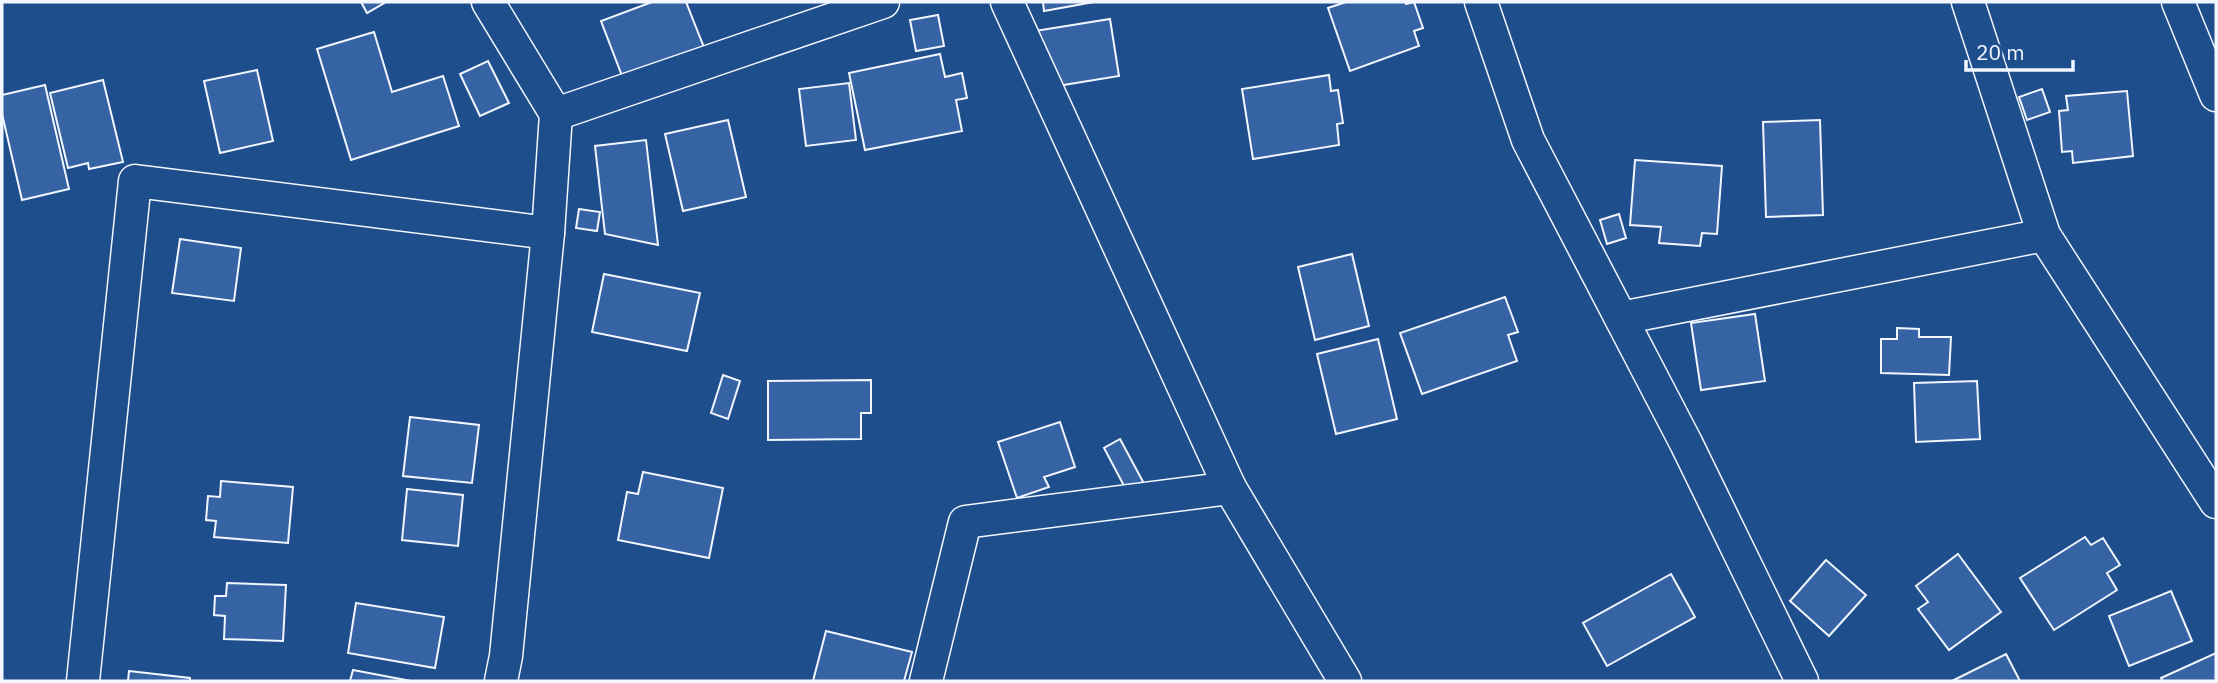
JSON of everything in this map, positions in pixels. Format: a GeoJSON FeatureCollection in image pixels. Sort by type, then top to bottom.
{"type":"FeatureCollection","features":[{"type":"Feature","properties":{"kind":"street"},"geometry":{"type":"LineString","coordinates":[[488,2],[556,114],[548,233],[506,656],[501,681]]}},
{"type":"Feature","properties":{"kind":"street"},"geometry":{"type":"LineString","coordinates":[[556,114],[883,2]]}},
{"type":"Feature","properties":{"kind":"street"},"geometry":{"type":"LineString","coordinates":[[1007,2],[1230,488],[1345,681]]}},
{"type":"Feature","properties":{"kind":"street"},"geometry":{"type":"LineString","coordinates":[[1481,2],[1528,140],[1686,443],[1802,681]]}},
{"type":"Feature","properties":{"kind":"street"},"geometry":{"type":"LineString","coordinates":[[1968,2],[2044,235],[2216,502]]}},
{"type":"Feature","properties":{"kind":"street"},"geometry":{"type":"LineString","coordinates":[[2178,2],[2216,95]]}},
{"type":"Feature","properties":{"kind":"street"},"geometry":{"type":"LineString","coordinates":[[83,681],[135,181],[548,233]]}},
{"type":"Feature","properties":{"kind":"street"},"geometry":{"type":"LineString","coordinates":[[1621,318],[2044,235]]}},
{"type":"Feature","properties":{"kind":"street"},"geometry":{"type":"LineString","coordinates":[[926,681],[965,522],[1230,488]]}},
{"type":"Feature","properties":{"kind":"building"},"geometry":{"type":"Polygon","coordinates":[[[361,2],[386,2],[367,13],[361,2]]]}},
{"type":"Feature","properties":{"kind":"building"},"geometry":{"type":"Polygon","coordinates":[[[652,2],[686,2],[705,50],[624,81],[601,21],[652,2]]]}},
{"type":"Feature","properties":{"kind":"building"},"geometry":{"type":"Polygon","coordinates":[[[1043,2],[1094,2],[1044,11],[1043,2]]]}},
{"type":"Feature","properties":{"kind":"building"},"geometry":{"type":"Polygon","coordinates":[[[1346,2],[1414,2],[1423,28],[1414,31],[1419,46],[1350,71],[1328,8],[1346,2]]]}},
{"type":"Feature","properties":{"kind":"building"},"geometry":{"type":"Polygon","coordinates":[[[938,15],[944,46],[916,51],[910,20],[938,15]]]}},
{"type":"Feature","properties":{"kind":"building"},"geometry":{"type":"Polygon","coordinates":[[[1110,19],[1119,76],[1051,87],[1035,31],[1110,19]]]}},
{"type":"Feature","properties":{"kind":"building"},"geometry":{"type":"Polygon","coordinates":[[[374,32],[392,92],[443,76],[459,126],[351,160],[317,49],[374,32]]]}},
{"type":"Feature","properties":{"kind":"building"},"geometry":{"type":"Polygon","coordinates":[[[940,54],[945,77],[962,73],[967,98],[956,100],[962,131],[865,150],[849,73],[940,54]]]}},
{"type":"Feature","properties":{"kind":"building"},"geometry":{"type":"Polygon","coordinates":[[[488,61],[509,103],[480,116],[460,74],[488,61]]]}},
{"type":"Feature","properties":{"kind":"building"},"geometry":{"type":"Polygon","coordinates":[[[257,70],[273,141],[220,153],[204,81],[257,70]]]}},
{"type":"Feature","properties":{"kind":"building"},"geometry":{"type":"Polygon","coordinates":[[[1329,75],[1331,91],[1338,90],[1343,123],[1337,124],[1339,145],[1253,159],[1242,89],[1329,75]]]}},
{"type":"Feature","properties":{"kind":"building"},"geometry":{"type":"Polygon","coordinates":[[[103,80],[123,162],[89,169],[88,163],[68,168],[50,93],[103,80]]]}},
{"type":"Feature","properties":{"kind":"building"},"geometry":{"type":"Polygon","coordinates":[[[849,83],[856,140],[806,146],[799,89],[849,83]]]}},
{"type":"Feature","properties":{"kind":"building"},"geometry":{"type":"Polygon","coordinates":[[[45,85],[69,189],[22,200],[2,114],[2,95],[45,85]]]}},
{"type":"Feature","properties":{"kind":"building"},"geometry":{"type":"Polygon","coordinates":[[[2042,89],[2050,112],[2027,120],[2019,97],[2042,89]]]}},
{"type":"Feature","properties":{"kind":"building"},"geometry":{"type":"Polygon","coordinates":[[[2127,91],[2133,156],[2073,163],[2072,151],[2062,152],[2059,111],[2068,110],[2066,96],[2127,91]]]}},
{"type":"Feature","properties":{"kind":"building"},"geometry":{"type":"Polygon","coordinates":[[[728,120],[746,197],[683,211],[665,134],[728,120]]]}},
{"type":"Feature","properties":{"kind":"building"},"geometry":{"type":"Polygon","coordinates":[[[1820,120],[1823,215],[1766,217],[1763,122],[1820,120]]]}},
{"type":"Feature","properties":{"kind":"building"},"geometry":{"type":"Polygon","coordinates":[[[646,140],[658,245],[605,234],[595,146],[646,140]]]}},
{"type":"Feature","properties":{"kind":"building"},"geometry":{"type":"Polygon","coordinates":[[[1635,160],[1722,166],[1717,234],[1702,233],[1700,246],[1659,243],[1661,227],[1630,225],[1635,160]]]}},
{"type":"Feature","properties":{"kind":"building"},"geometry":{"type":"Polygon","coordinates":[[[579,209],[600,212],[597,231],[576,228],[579,209]]]}},
{"type":"Feature","properties":{"kind":"building"},"geometry":{"type":"Polygon","coordinates":[[[1619,214],[1626,238],[1607,244],[1600,220],[1619,214]]]}},
{"type":"Feature","properties":{"kind":"building"},"geometry":{"type":"Polygon","coordinates":[[[180,239],[241,248],[234,301],[172,293],[180,239]]]}},
{"type":"Feature","properties":{"kind":"building"},"geometry":{"type":"Polygon","coordinates":[[[1352,254],[1369,326],[1315,340],[1298,267],[1352,254]]]}},
{"type":"Feature","properties":{"kind":"building"},"geometry":{"type":"Polygon","coordinates":[[[604,274],[700,293],[687,351],[592,332],[604,274]]]}},
{"type":"Feature","properties":{"kind":"building"},"geometry":{"type":"Polygon","coordinates":[[[1505,297],[1518,332],[1508,335],[1517,361],[1422,394],[1400,333],[1505,297]]]}},
{"type":"Feature","properties":{"kind":"building"},"geometry":{"type":"Polygon","coordinates":[[[1755,314],[1765,381],[1701,390],[1691,323],[1755,314]]]}},
{"type":"Feature","properties":{"kind":"building"},"geometry":{"type":"Polygon","coordinates":[[[1897,328],[1919,329],[1919,337],[1951,337],[1949,375],[1881,373],[1881,339],[1897,339],[1897,328]]]}},
{"type":"Feature","properties":{"kind":"building"},"geometry":{"type":"Polygon","coordinates":[[[1378,339],[1397,419],[1336,434],[1317,354],[1378,339]]]}},
{"type":"Feature","properties":{"kind":"building"},"geometry":{"type":"Polygon","coordinates":[[[723,375],[740,381],[728,419],[711,413],[723,375]]]}},
{"type":"Feature","properties":{"kind":"building"},"geometry":{"type":"Polygon","coordinates":[[[871,380],[871,413],[861,413],[861,439],[768,440],[768,381],[871,380]]]}},
{"type":"Feature","properties":{"kind":"building"},"geometry":{"type":"Polygon","coordinates":[[[1977,381],[1980,439],[1916,442],[1914,383],[1977,381]]]}},
{"type":"Feature","properties":{"kind":"building"},"geometry":{"type":"Polygon","coordinates":[[[410,417],[479,425],[472,483],[403,476],[410,417]]]}},
{"type":"Feature","properties":{"kind":"building"},"geometry":{"type":"Polygon","coordinates":[[[1060,422],[1075,467],[1044,477],[1049,487],[1017,498],[998,442],[1060,422]]]}},
{"type":"Feature","properties":{"kind":"building"},"geometry":{"type":"Polygon","coordinates":[[[1120,439],[1148,491],[1131,499],[1104,448],[1120,439]]]}},
{"type":"Feature","properties":{"kind":"building"},"geometry":{"type":"Polygon","coordinates":[[[643,472],[723,488],[709,558],[618,540],[627,492],[638,494],[643,472]]]}},
{"type":"Feature","properties":{"kind":"building"},"geometry":{"type":"Polygon","coordinates":[[[221,481],[293,487],[288,543],[214,537],[216,521],[206,520],[208,496],[220,497],[221,481]]]}},
{"type":"Feature","properties":{"kind":"building"},"geometry":{"type":"Polygon","coordinates":[[[407,489],[463,495],[458,546],[402,540],[407,489]]]}},
{"type":"Feature","properties":{"kind":"building"},"geometry":{"type":"Polygon","coordinates":[[[2085,537],[2091,545],[2103,538],[2120,565],[2107,573],[2117,590],[2054,630],[2020,578],[2085,537]]]}},
{"type":"Feature","properties":{"kind":"building"},"geometry":{"type":"Polygon","coordinates":[[[1958,554],[2001,612],[1949,650],[1918,609],[1928,602],[1916,586],[1958,554]]]}},
{"type":"Feature","properties":{"kind":"building"},"geometry":{"type":"Polygon","coordinates":[[[1826,560],[1866,595],[1829,636],[1790,601],[1826,560]]]}},
{"type":"Feature","properties":{"kind":"building"},"geometry":{"type":"Polygon","coordinates":[[[1671,574],[1695,617],[1607,666],[1583,623],[1671,574]]]}},
{"type":"Feature","properties":{"kind":"building"},"geometry":{"type":"Polygon","coordinates":[[[227,583],[286,585],[283,641],[224,639],[225,616],[214,615],[215,596],[226,596],[227,583]]]}},
{"type":"Feature","properties":{"kind":"building"},"geometry":{"type":"Polygon","coordinates":[[[2171,591],[2192,641],[2129,666],[2109,616],[2171,591]]]}},
{"type":"Feature","properties":{"kind":"building"},"geometry":{"type":"Polygon","coordinates":[[[356,603],[444,617],[435,668],[348,653],[356,603]]]}},
{"type":"Feature","properties":{"kind":"building"},"geometry":{"type":"Polygon","coordinates":[[[826,631],[912,652],[904,681],[813,681],[826,631]]]}},
{"type":"Feature","properties":{"kind":"building"},"geometry":{"type":"Polygon","coordinates":[[[2216,653],[2216,681],[2163,681],[2161,678],[2216,653]]]}},
{"type":"Feature","properties":{"kind":"building"},"geometry":{"type":"Polygon","coordinates":[[[2006,654],[2020,681],[1952,681],[2006,654]]]}},
{"type":"Feature","properties":{"kind":"building"},"geometry":{"type":"Polygon","coordinates":[[[353,670],[411,681],[350,681],[353,670]]]}},
{"type":"Feature","properties":{"kind":"building"},"geometry":{"type":"Polygon","coordinates":[[[129,671],[190,678],[190,681],[128,681],[129,671]]]}}]}
